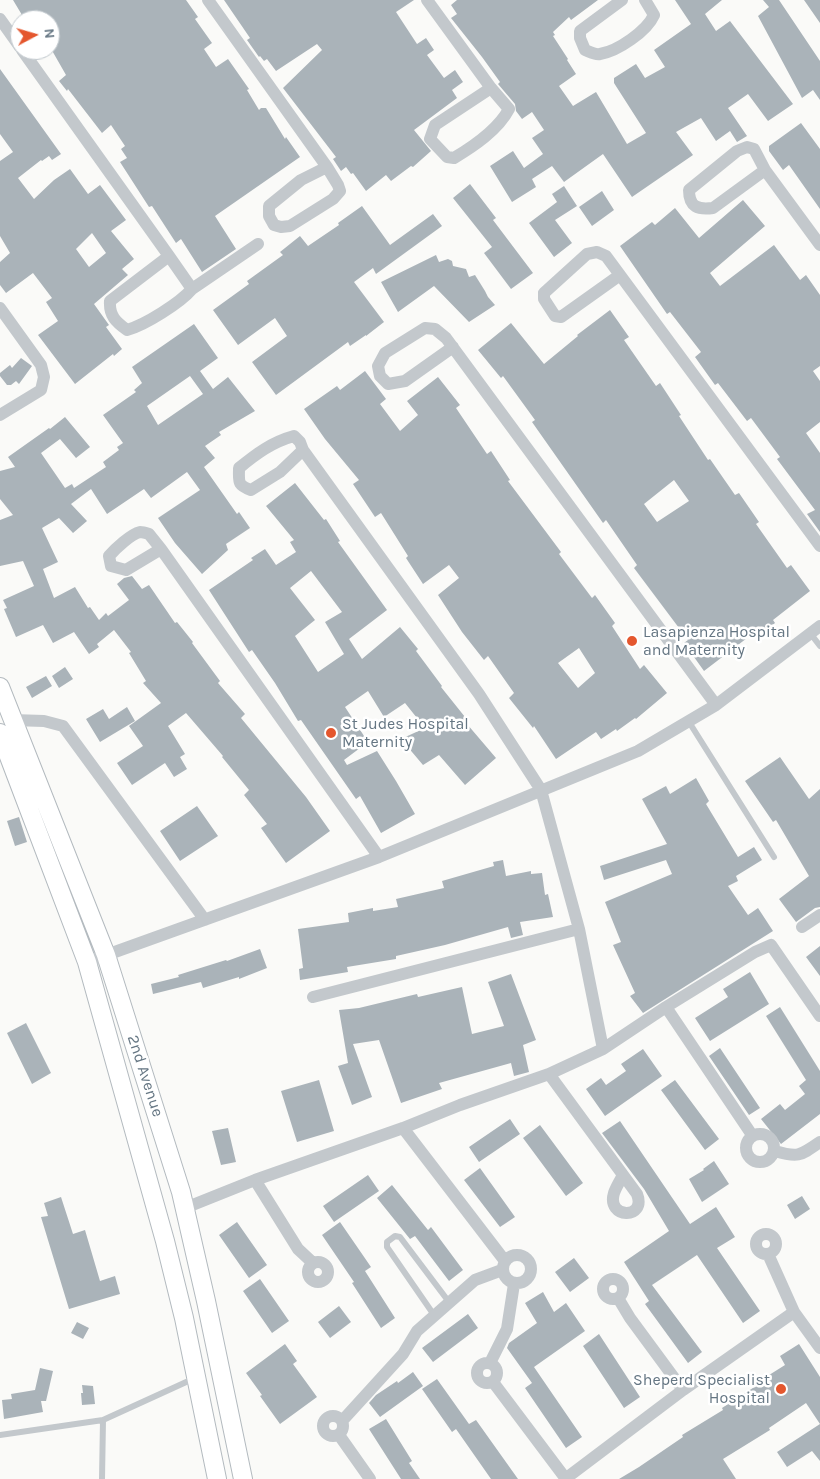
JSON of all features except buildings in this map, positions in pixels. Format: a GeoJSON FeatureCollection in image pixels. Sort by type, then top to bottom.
{"type":"FeatureCollection","features":[{"type":"Feature","properties":{"kind":"street"},"geometry":{"type":"LineString","coordinates":[[208,0],[326,167],[340,191],[333,199],[290,226],[281,227],[274,225],[270,216],[269,206],[301,180],[326,167]]}},
{"type":"Feature","properties":{"kind":"street"},"geometry":{"type":"LineString","coordinates":[[427,0],[491,88],[509,109],[504,119],[497,126],[465,151],[454,158],[447,157],[430,140],[435,125],[491,88]]}},
{"type":"Feature","properties":{"kind":"street"},"geometry":{"type":"LineString","coordinates":[[622,0],[580,31],[580,38],[585,50],[599,54],[618,49],[651,23],[654,15],[645,0]]}},
{"type":"Feature","properties":{"kind":"street"},"geometry":{"type":"LineString","coordinates":[[0,19],[10,33]]}},
{"type":"Feature","properties":{"kind":"street"},"geometry":{"type":"LineString","coordinates":[[29,60],[192,289]]}},
{"type":"Feature","properties":{"kind":"street"},"geometry":{"type":"LineString","coordinates":[[765,170],[713,208],[703,209],[696,207],[689,198],[689,190],[737,151],[747,147],[754,149],[765,170],[820,245]]}},
{"type":"Feature","properties":{"kind":"street"},"geometry":{"type":"LineString","coordinates":[[169,256],[110,301],[109,308],[115,321],[127,330],[136,327],[187,294],[258,244]]}},
{"type":"Feature","properties":{"kind":"street"},"geometry":{"type":"LineString","coordinates":[[620,275],[561,318],[555,316],[544,299],[544,293],[587,254],[597,252],[606,256],[820,546]]}},
{"type":"Feature","properties":{"kind":"street"},"geometry":{"type":"LineString","coordinates":[[0,308],[41,365],[44,378],[41,390],[0,415]]}},
{"type":"Feature","properties":{"kind":"street"},"geometry":{"type":"LineString","coordinates":[[452,347],[405,381],[388,384],[380,376],[378,366],[385,353],[425,328],[435,329],[446,338],[716,706]]}},
{"type":"Feature","properties":{"kind":"street"},"geometry":{"type":"LineString","coordinates":[[303,450],[280,472],[251,490],[242,487],[238,482],[239,468],[257,452],[294,436],[300,442],[303,450],[479,694],[541,790],[578,930],[603,1049]]}},
{"type":"Feature","properties":{"kind":"street"},"geometry":{"type":"LineString","coordinates":[[160,549],[379,857]]}},
{"type":"Feature","properties":{"kind":"street"},"geometry":{"type":"LineString","coordinates":[[87,962],[379,857],[638,751],[716,706],[815,630]]}},
{"type":"Feature","properties":{"kind":"street","name":"2nd Avenue"},"geometry":{"type":"LineString","coordinates":[[0,687],[106,955],[157,1114],[185,1208],[243,1479]]}},
{"type":"Feature","properties":{"kind":"street"},"geometry":{"type":"LineString","coordinates":[[12,720],[44,721],[63,726],[206,920]]}},
{"type":"Feature","properties":{"kind":"street","name":"2nd Avenue"},"geometry":{"type":"LineString","coordinates":[[0,733],[87,962],[166,1241],[217,1479]]}},
{"type":"Feature","properties":{"kind":"street"},"geometry":{"type":"LineString","coordinates":[[802,927],[820,915]]}},
{"type":"Feature","properties":{"kind":"street"},"geometry":{"type":"LineString","coordinates":[[313,997],[578,930]]}},
{"type":"Feature","properties":{"kind":"street"},"geometry":{"type":"LineString","coordinates":[[185,1208],[255,1180],[549,1074],[603,1049],[755,952],[771,945],[820,1016]]}},
{"type":"Feature","properties":{"kind":"street"},"geometry":{"type":"LineString","coordinates":[[666,1008],[752,1136]]}},
{"type":"Feature","properties":{"kind":"street"},"geometry":{"type":"LineString","coordinates":[[549,1074],[623,1175]]}},
{"type":"Feature","properties":{"kind":"street"},"geometry":{"type":"LineString","coordinates":[[342,1421],[403,1354],[417,1331],[475,1280],[504,1265],[514,1255],[524,1256],[531,1264],[531,1275],[524,1282],[514,1284],[506,1279],[504,1265],[403,1128]]}},
{"type":"Feature","properties":{"kind":"street"},"geometry":{"type":"LineString","coordinates":[[763,1133],[772,1140],[775,1151],[768,1160],[757,1162],[748,1156],[746,1145],[752,1136],[763,1133]]}},
{"type":"Feature","properties":{"kind":"street"},"geometry":{"type":"LineString","coordinates":[[775,1151],[793,1156],[809,1150],[820,1142]]}},
{"type":"Feature","properties":{"kind":"street"},"geometry":{"type":"LineString","coordinates":[[255,1180],[298,1249],[313,1263]]}},
{"type":"Feature","properties":{"kind":"street"},"geometry":{"type":"LineString","coordinates":[[768,1254],[794,1312],[820,1348]]}},
{"type":"Feature","properties":{"kind":"street"},"geometry":{"type":"LineString","coordinates":[[514,1284],[507,1328],[490,1363],[496,1368],[497,1376],[492,1382],[565,1479],[683,1390],[794,1312]]}},
{"type":"Feature","properties":{"kind":"street"},"geometry":{"type":"LineString","coordinates":[[618,1298],[630,1318],[683,1390]]}},
{"type":"Feature","properties":{"kind":"street"},"geometry":{"type":"LineString","coordinates":[[336,1416],[342,1421],[344,1429],[339,1435],[331,1436],[325,1431],[323,1423],[328,1417],[336,1416]]}},
{"type":"Feature","properties":{"kind":"street"},"geometry":{"type":"LineString","coordinates":[[339,1435],[370,1479]]}},
{"type":"Feature","properties":{"kind":"lane"},"geometry":{"type":"LineString","coordinates":[[815,630],[820,646]]}},
{"type":"Feature","properties":{"kind":"lane"},"geometry":{"type":"LineString","coordinates":[[689,722],[774,857]]}},
{"type":"Feature","properties":{"kind":"lane"},"geometry":{"type":"LineString","coordinates":[[434,1315],[386,1247],[387,1242],[395,1236],[400,1237],[449,1302]]}},
{"type":"Feature","properties":{"kind":"lane"},"geometry":{"type":"LineString","coordinates":[[0,1435],[103,1420],[196,1377]]}},
{"type":"Feature","properties":{"kind":"lane"},"geometry":{"type":"LineString","coordinates":[[102,1479],[103,1420]]}},
{"type":"Feature","properties":{"kind":"place","name":"Lasapienza Hospital and Maternity"},"geometry":{"type":"Point","coordinates":[632,641]}},
{"type":"Feature","properties":{"kind":"place","name":"St Judes Hospital Maternity"},"geometry":{"type":"Point","coordinates":[331,733]}},
{"type":"Feature","properties":{"kind":"place","name":"Sheperd Specialist Hospital"},"geometry":{"type":"Point","coordinates":[781,1389]}}]}
